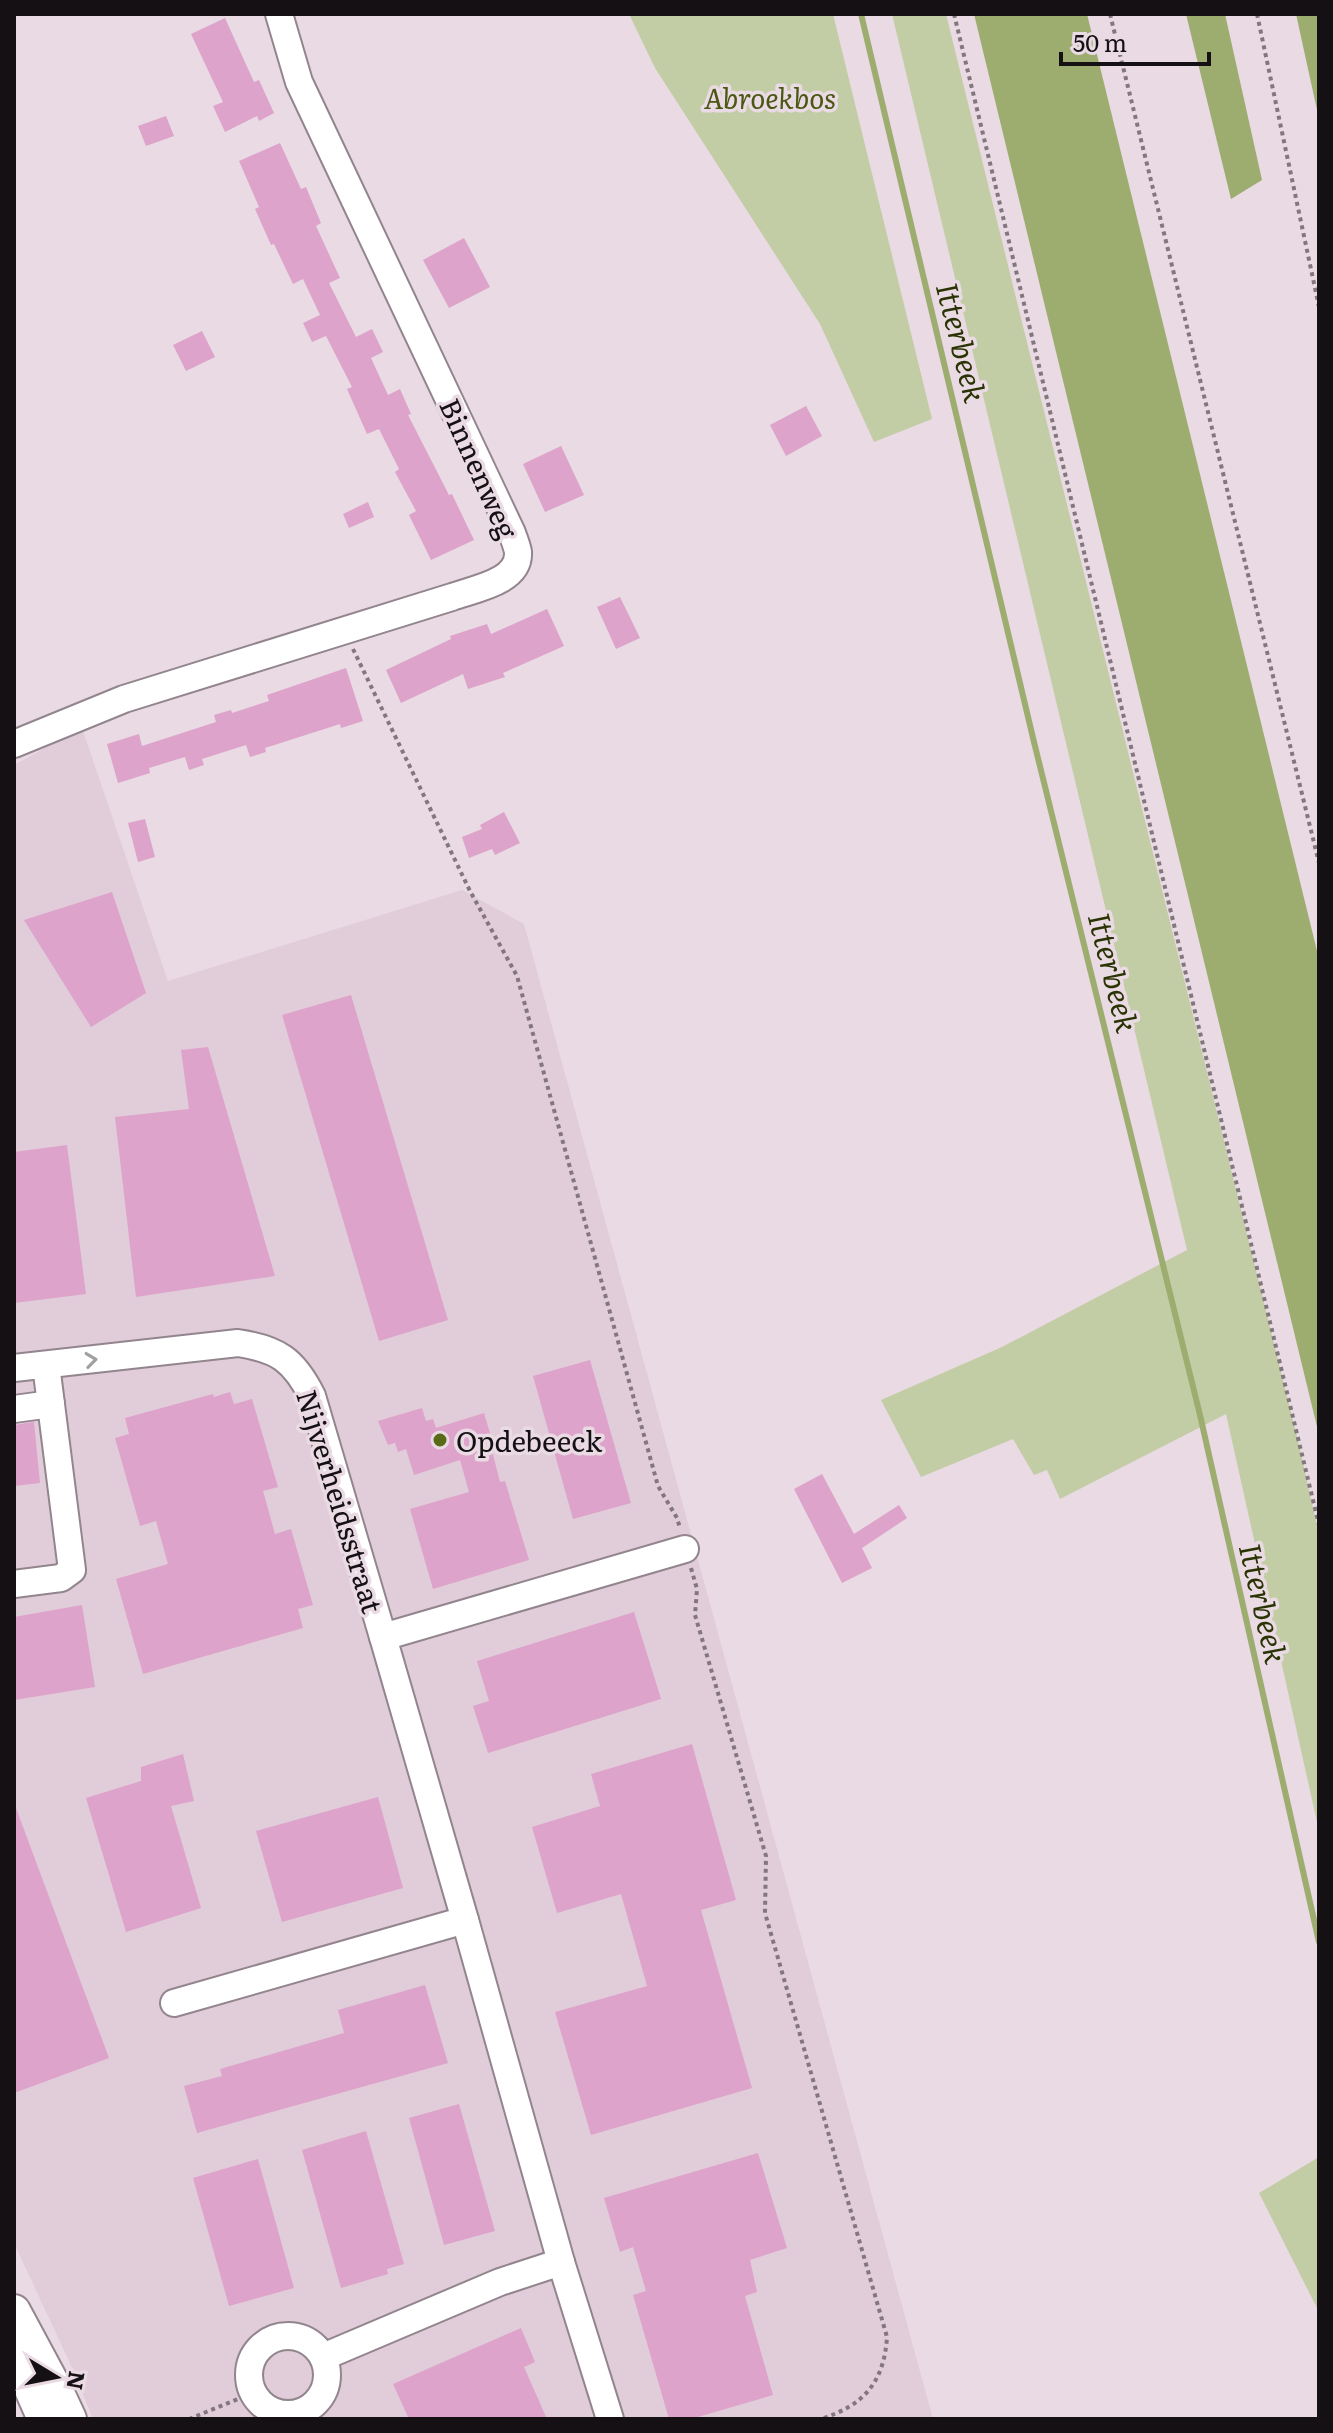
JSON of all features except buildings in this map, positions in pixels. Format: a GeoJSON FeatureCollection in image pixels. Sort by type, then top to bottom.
{"type":"FeatureCollection","features":[{"type":"Feature","properties":{"kind":"main road"},"geometry":{"type":"LineString","coordinates":[[14,2311],[70,2419]]}},
{"type":"Feature","properties":{"kind":"main road"},"geometry":{"type":"LineString","coordinates":[[14,2351],[44,2419]]}},
{"type":"Feature","properties":{"kind":"street","name":"Binnenweg"},"geometry":{"type":"LineString","coordinates":[[14,744],[124,699],[502,579],[515,567],[518,552],[512,533],[299,82],[279,14]]}},
{"type":"Feature","properties":{"kind":"street","name":"Nijverheidsstraat"},"geometry":{"type":"LineString","coordinates":[[14,1368],[238,1343],[261,1346],[286,1359],[301,1373],[312,1396],[561,2262],[610,2419]]}},
{"type":"Feature","properties":{"kind":"street"},"geometry":{"type":"LineString","coordinates":[[14,1584],[61,1578],[72,1570],[46,1365]]}},
{"type":"Feature","properties":{"kind":"street"},"geometry":{"type":"LineString","coordinates":[[14,1409],[51,1404]]}},
{"type":"Feature","properties":{"kind":"street","name":"Nijverheidsstraat"},"geometry":{"type":"LineString","coordinates":[[383,1637],[685,1549]]}},
{"type":"Feature","properties":{"kind":"street"},"geometry":{"type":"LineString","coordinates":[[174,2003],[465,1920]]}},
{"type":"Feature","properties":{"kind":"street"},"geometry":{"type":"LineString","coordinates":[[323,2357],[500,2282],[561,2262]]}},
{"type":"Feature","properties":{"kind":"street"},"geometry":{"type":"LineString","coordinates":[[290,2335],[303,2338],[315,2346],[323,2357],[327,2369],[323,2393],[306,2410],[294,2414],[270,2410],[253,2393],[248,2380],[249,2366],[264,2343],[290,2335]]}},
{"type":"Feature","properties":{"kind":"path"},"geometry":{"type":"LineString","coordinates":[[954,14],[1319,1525]]}},
{"type":"Feature","properties":{"kind":"path"},"geometry":{"type":"LineString","coordinates":[[1110,14],[1319,863]]}},
{"type":"Feature","properties":{"kind":"path"},"geometry":{"type":"LineString","coordinates":[[1257,14],[1319,307]]}},
{"type":"Feature","properties":{"kind":"path"},"geometry":{"type":"LineString","coordinates":[[344,631],[470,891],[517,976],[658,1486],[677,1518],[697,1589],[695,1615],[766,1856],[765,1913],[887,2337],[886,2357],[869,2392],[839,2414],[820,2419]]}},
{"type":"Feature","properties":{"kind":"path"},"geometry":{"type":"LineString","coordinates":[[189,2419],[253,2393]]}},
{"type":"Feature","properties":{"kind":"shaded area"},"geometry":{"type":"Polygon","coordinates":[[[974,14],[1087,14],[1319,959],[1319,1435],[974,14]]]}},
{"type":"Feature","properties":{"kind":"shaded area"},"geometry":{"type":"Polygon","coordinates":[[[1186,14],[1225,14],[1262,180],[1231,199],[1186,14]]]}},
{"type":"Feature","properties":{"kind":"shaded area"},"geometry":{"type":"Polygon","coordinates":[[[1296,14],[1319,14],[1319,119],[1296,14]]]}},
{"type":"Feature","properties":{"kind":"shaded area"},"geometry":{"type":"Polygon","coordinates":[[[82,728],[168,981],[462,890],[524,924],[933,2419],[93,2419],[14,2243],[14,765],[82,728]]]}},
{"type":"Feature","properties":{"kind":"green space","name":"Abroekbos"},"geometry":{"type":"Polygon","coordinates":[[[629,14],[833,14],[932,419],[874,442],[820,324],[655,68],[629,14]]]}},
{"type":"Feature","properties":{"kind":"green space"},"geometry":{"type":"Polygon","coordinates":[[[892,14],[946,14],[1299,1445],[1319,1535],[1319,1831],[1226,1414],[1060,1499],[1047,1470],[1034,1475],[1013,1439],[921,1477],[881,1400],[1002,1347],[1187,1250],[892,14]]]}},
{"type":"Feature","properties":{"kind":"green space"},"geometry":{"type":"Polygon","coordinates":[[[1319,2157],[1319,2312],[1259,2193],[1319,2157]]]}},
{"type":"Feature","properties":{"kind":"waterway","name":"Itterbeek"},"geometry":{"type":"LineString","coordinates":[[861,14],[1034,742],[1200,1415],[1319,1942]]}},
{"type":"Feature","properties":{"kind":"place","name":"Opdebeeck"},"geometry":{"type":"Point","coordinates":[440,1440]}}]}
